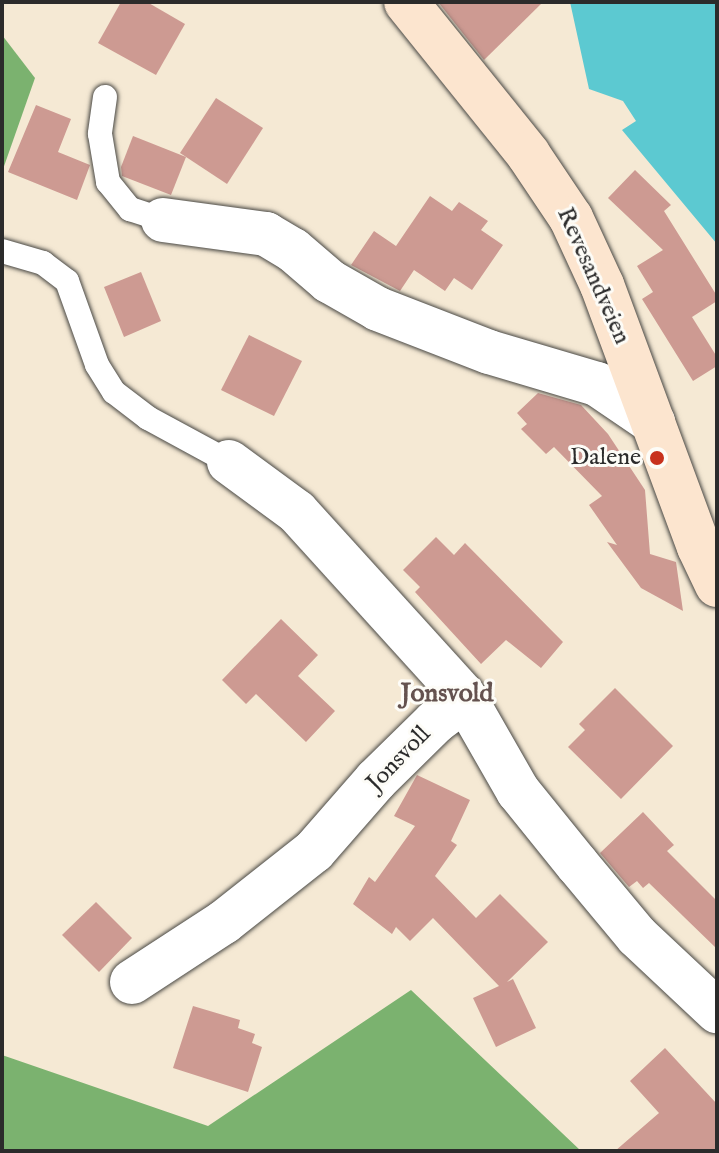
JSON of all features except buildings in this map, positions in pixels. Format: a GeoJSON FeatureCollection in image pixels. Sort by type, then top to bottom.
{"type":"FeatureCollection","features":[{"type":"Feature","properties":{"kind":"main road","name":"Revesandveien"},"geometry":{"type":"LineString","coordinates":[[406,2],[528,154],[571,218],[602,285],[699,547],[717,585]]}},
{"type":"Feature","properties":{"kind":"street"},"geometry":{"type":"LineString","coordinates":[[163,220],[266,234],[293,250],[329,281],[378,309],[489,352],[597,384],[653,422]]}},
{"type":"Feature","properties":{"kind":"street"},"geometry":{"type":"LineString","coordinates":[[229,462],[297,512],[465,699],[518,791],[637,936],[717,1011]]}},
{"type":"Feature","properties":{"kind":"street","name":"Jonsvoll"},"geometry":{"type":"LineString","coordinates":[[132,982],[224,922],[314,851],[376,780],[435,722],[465,699]]}},
{"type":"Feature","properties":{"kind":"lane"},"geometry":{"type":"LineString","coordinates":[[105,97],[100,134],[108,182],[130,209],[163,220]]}},
{"type":"Feature","properties":{"kind":"lane"},"geometry":{"type":"LineString","coordinates":[[2,251],[43,263],[67,281],[97,365],[114,392],[148,418],[229,462]]}},
{"type":"Feature","properties":{"kind":"green space"},"geometry":{"type":"Polygon","coordinates":[[[2,35],[35,78],[2,172],[2,35]]]}},
{"type":"Feature","properties":{"kind":"green space"},"geometry":{"type":"Polygon","coordinates":[[[411,990],[581,1151],[2,1151],[2,1055],[208,1126],[411,990]]]}},
{"type":"Feature","properties":{"kind":"water"},"geometry":{"type":"Polygon","coordinates":[[[570,2],[717,2],[717,244],[622,130],[636,121],[623,101],[589,89],[570,2]]]}},
{"type":"Feature","properties":{"kind":"place","name":"Dalene"},"geometry":{"type":"Point","coordinates":[657,458]}},
{"type":"Feature","properties":{"kind":"district","name":"Jonsvold"},"geometry":{"type":"Point","coordinates":[447,694]}}]}
